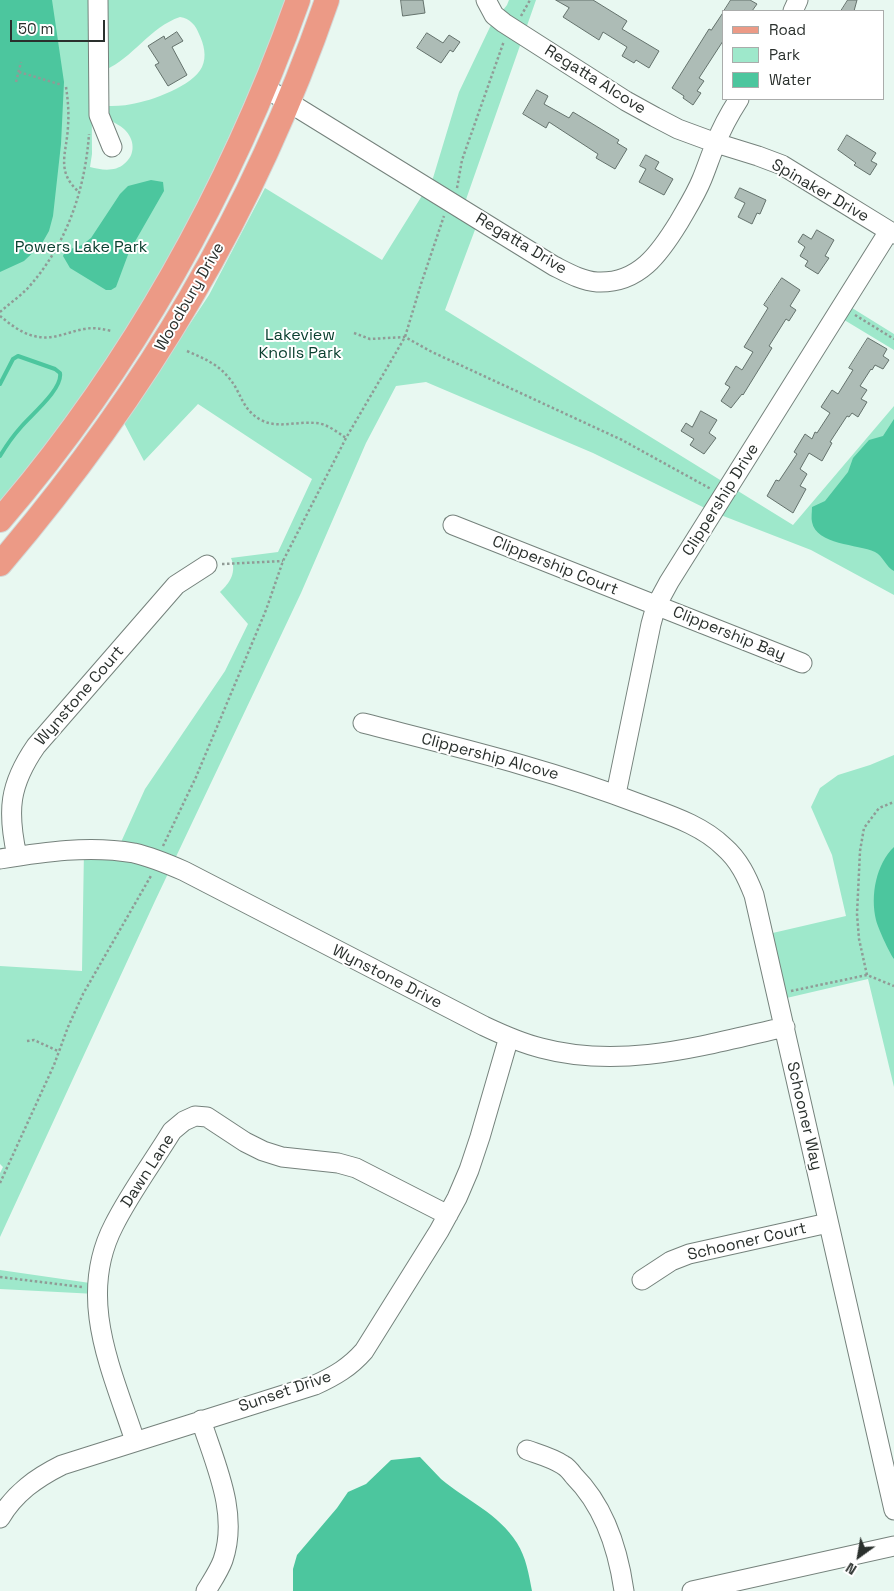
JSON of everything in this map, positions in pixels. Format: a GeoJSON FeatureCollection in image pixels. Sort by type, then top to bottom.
{"type":"FeatureCollection","features":[{"type":"Feature","properties":{"kind":"main road","name":"Woodbury Drive"},"geometry":{"type":"LineString","coordinates":[[0,520],[76,423],[109,376],[150,311],[206,212],[248,126],[298,0]]}},
{"type":"Feature","properties":{"kind":"main road","name":"Woodbury Drive"},"geometry":{"type":"LineString","coordinates":[[0,564],[49,506],[122,407],[164,343],[208,270],[260,168],[289,102],[327,0]]}},
{"type":"Feature","properties":{"kind":"street"},"geometry":{"type":"LineString","coordinates":[[98,0],[99,116],[112,147]]}},
{"type":"Feature","properties":{"kind":"street","name":"Regatta Alcove"},"geometry":{"type":"LineString","coordinates":[[486,0],[494,15],[504,23],[626,101],[678,129],[716,143]]}},
{"type":"Feature","properties":{"kind":"street","name":"Regatta Drive"},"geometry":{"type":"LineString","coordinates":[[264,87],[554,266],[575,277],[598,282],[620,279],[638,272],[651,262],[663,248],[702,180],[716,143],[738,100]]}},
{"type":"Feature","properties":{"kind":"street","name":"Spinaker Drive"},"geometry":{"type":"LineString","coordinates":[[716,143],[758,156],[782,166],[891,233]]}},
{"type":"Feature","properties":{"kind":"street","name":"Clippership Drive"},"geometry":{"type":"LineString","coordinates":[[616,794],[656,606],[669,582],[841,307],[891,233]]}},
{"type":"Feature","properties":{"kind":"street","name":"Clippership Court"},"geometry":{"type":"LineString","coordinates":[[453,525],[656,606]]}},
{"type":"Feature","properties":{"kind":"street","name":"Wynstone Court"},"geometry":{"type":"LineString","coordinates":[[9,858],[12,800],[16,780],[25,762],[36,746],[176,585],[207,565]]}},
{"type":"Feature","properties":{"kind":"street","name":"Clippership Bay"},"geometry":{"type":"LineString","coordinates":[[656,606],[802,663]]}},
{"type":"Feature","properties":{"kind":"street","name":"Clippership Alcove"},"geometry":{"type":"LineString","coordinates":[[363,723],[533,768],[616,794]]}},
{"type":"Feature","properties":{"kind":"street","name":"Schooner Way"},"geometry":{"type":"LineString","coordinates":[[616,794],[683,821],[723,846],[736,859],[754,895],[894,1510]]}},
{"type":"Feature","properties":{"kind":"street","name":"Wynstone Drive"},"geometry":{"type":"LineString","coordinates":[[9,858],[84,849],[111,850],[135,854],[164,863],[184,871],[484,1026],[542,1048],[570,1054],[624,1057],[675,1052],[785,1027]]}},
{"type":"Feature","properties":{"kind":"street","name":"Sunset Drive"},"geometry":{"type":"LineString","coordinates":[[0,1518],[22,1489],[42,1475],[62,1465],[315,1385],[344,1371],[355,1361],[364,1351],[448,1215],[469,1170],[509,1037]]}},
{"type":"Feature","properties":{"kind":"street","name":"Dawn Lane"},"geometry":{"type":"LineString","coordinates":[[135,1442],[103,1344],[96,1308],[96,1289],[104,1250],[114,1225],[172,1131],[184,1121],[193,1109],[245,1142],[263,1151],[282,1157],[356,1168],[448,1215]]}},
{"type":"Feature","properties":{"kind":"street","name":"Schooner Court"},"geometry":{"type":"LineString","coordinates":[[642,1280],[671,1261],[689,1254],[828,1223]]}},
{"type":"Feature","properties":{"kind":"street"},"geometry":{"type":"LineString","coordinates":[[201,1420],[224,1493],[228,1514],[228,1536],[223,1560],[206,1591]]}},
{"type":"Feature","properties":{"kind":"street"},"geometry":{"type":"LineString","coordinates":[[527,1450],[563,1464],[582,1483],[598,1508],[611,1537],[621,1570],[624,1591]]}},
{"type":"Feature","properties":{"kind":"street"},"geometry":{"type":"LineString","coordinates":[[692,1591],[894,1546]]}},
{"type":"Feature","properties":{"kind":"path"},"geometry":{"type":"LineString","coordinates":[[518,20],[530,0]]}},
{"type":"Feature","properties":{"kind":"path"},"geometry":{"type":"LineString","coordinates":[[456,191],[462,160],[506,38]]}},
{"type":"Feature","properties":{"kind":"path"},"geometry":{"type":"LineString","coordinates":[[16,82],[21,62]]}},
{"type":"Feature","properties":{"kind":"path"},"geometry":{"type":"LineString","coordinates":[[19,72],[62,85]]}},
{"type":"Feature","properties":{"kind":"path"},"geometry":{"type":"LineString","coordinates":[[66,87],[68,127],[63,161],[67,178],[79,192]]}},
{"type":"Feature","properties":{"kind":"path"},"geometry":{"type":"LineString","coordinates":[[0,312],[26,290],[49,262],[70,222],[87,163],[89,131]]}},
{"type":"Feature","properties":{"kind":"path"},"geometry":{"type":"LineString","coordinates":[[161,851],[196,777],[248,654],[283,561],[346,438],[405,337],[446,212]]}},
{"type":"Feature","properties":{"kind":"path"},"geometry":{"type":"LineString","coordinates":[[841,307],[894,339]]}},
{"type":"Feature","properties":{"kind":"path"},"geometry":{"type":"LineString","coordinates":[[0,316],[35,337],[59,337],[83,329],[96,328],[112,331]]}},
{"type":"Feature","properties":{"kind":"path"},"geometry":{"type":"LineString","coordinates":[[354,333],[370,339],[405,337],[432,352],[622,440],[724,496]]}},
{"type":"Feature","properties":{"kind":"path"},"geometry":{"type":"LineString","coordinates":[[187,351],[207,359],[221,369],[230,379],[245,406],[261,420],[282,425],[316,422],[346,438]]}},
{"type":"Feature","properties":{"kind":"path"},"geometry":{"type":"LineString","coordinates":[[207,565],[283,561]]}},
{"type":"Feature","properties":{"kind":"path"},"geometry":{"type":"LineString","coordinates":[[867,975],[859,939],[857,914],[860,851],[864,828],[879,808],[894,802]]}},
{"type":"Feature","properties":{"kind":"path"},"geometry":{"type":"LineString","coordinates":[[0,1182],[54,1065],[83,994],[153,871]]}},
{"type":"Feature","properties":{"kind":"path"},"geometry":{"type":"LineString","coordinates":[[777,994],[867,975],[894,986]]}},
{"type":"Feature","properties":{"kind":"path"},"geometry":{"type":"LineString","coordinates":[[27,1041],[34,1040],[58,1052]]}},
{"type":"Feature","properties":{"kind":"path"},"geometry":{"type":"LineString","coordinates":[[0,1277],[96,1289]]}},
{"type":"Feature","properties":{"kind":"green space","name":"Powers Lake Park"},"geometry":{"type":"Polygon","coordinates":[[[0,0],[91,0],[92,154],[90,167],[108,170],[124,164],[131,156],[133,147],[128,133],[111,120],[105,106],[122,106],[171,92],[197,74],[204,63],[205,55],[196,28],[190,21],[180,17],[150,35],[115,65],[105,70],[104,0],[286,0],[251,88],[212,174],[145,298],[92,381],[0,503],[0,0]]]}},
{"type":"Feature","properties":{"kind":"green space","name":"Lakeview Knolls Park"},"geometry":{"type":"Polygon","coordinates":[[[509,0],[536,0],[463,208],[479,219],[445,310],[793,525],[894,406],[894,595],[811,550],[713,512],[593,453],[426,382],[396,386],[366,443],[301,593],[155,901],[0,1237],[0,1173],[3,1167],[0,1164],[0,966],[82,971],[84,849],[117,851],[145,789],[225,671],[248,624],[220,592],[232,577],[233,563],[231,558],[278,552],[312,479],[198,404],[144,461],[124,423],[209,295],[265,188],[382,260],[433,178],[459,92],[490,27],[509,0]]]}},
{"type":"Feature","properties":{"kind":"green space"},"geometry":{"type":"Polygon","coordinates":[[[844,303],[894,334],[894,350],[836,315],[844,303]]]}},
{"type":"Feature","properties":{"kind":"green space"},"geometry":{"type":"Polygon","coordinates":[[[894,755],[894,1087],[868,979],[778,1000],[764,935],[846,916],[832,855],[811,807],[820,788],[838,775],[894,755]]]}},
{"type":"Feature","properties":{"kind":"green space"},"geometry":{"type":"Polygon","coordinates":[[[0,1270],[97,1284],[96,1294],[0,1289],[0,1270]]]}},
{"type":"Feature","properties":{"kind":"water"},"geometry":{"type":"Polygon","coordinates":[[[0,0],[52,0],[64,82],[61,144],[53,216],[49,231],[41,245],[24,261],[0,272],[0,0]]]}},
{"type":"Feature","properties":{"kind":"water"},"geometry":{"type":"Polygon","coordinates":[[[151,180],[163,182],[164,191],[129,252],[116,287],[106,290],[70,268],[63,256],[65,251],[82,245],[91,238],[120,194],[128,186],[151,180]]]}},
{"type":"Feature","properties":{"kind":"water"},"geometry":{"type":"Polygon","coordinates":[[[894,419],[894,571],[875,552],[839,543],[821,535],[815,530],[812,522],[812,507],[825,501],[848,472],[853,458],[869,440],[883,436],[894,419]]]}},
{"type":"Feature","properties":{"kind":"water"},"geometry":{"type":"Polygon","coordinates":[[[894,847],[894,959],[877,924],[874,911],[874,891],[883,862],[894,847]]]}},
{"type":"Feature","properties":{"kind":"water"},"geometry":{"type":"Polygon","coordinates":[[[420,1457],[441,1479],[501,1523],[523,1554],[532,1591],[293,1591],[293,1569],[297,1555],[337,1508],[348,1492],[366,1484],[391,1460],[420,1457]]]}},
{"type":"Feature","properties":{"kind":"building"},"geometry":{"type":"Polygon","coordinates":[[[401,0],[423,0],[425,13],[403,16],[401,0]]]}},
{"type":"Feature","properties":{"kind":"building"},"geometry":{"type":"Polygon","coordinates":[[[556,0],[593,0],[627,21],[622,29],[659,51],[649,68],[636,60],[634,63],[622,56],[627,47],[603,32],[599,40],[563,17],[569,8],[556,0]]]}},
{"type":"Feature","properties":{"kind":"building"},"geometry":{"type":"Polygon","coordinates":[[[731,0],[750,0],[757,4],[753,10],[725,10],[731,0]]]}},
{"type":"Feature","properties":{"kind":"building"},"geometry":{"type":"Polygon","coordinates":[[[848,0],[857,0],[854,10],[842,10],[848,0]]]}},
{"type":"Feature","properties":{"kind":"building"},"geometry":{"type":"Polygon","coordinates":[[[722,14],[722,43],[699,78],[704,81],[697,91],[701,93],[693,105],[672,88],[709,29],[711,30],[722,14]]]}},
{"type":"Feature","properties":{"kind":"building"},"geometry":{"type":"Polygon","coordinates":[[[177,32],[183,41],[172,47],[187,75],[168,86],[155,65],[159,63],[148,46],[164,36],[165,39],[177,32]]]}},
{"type":"Feature","properties":{"kind":"building"},"geometry":{"type":"Polygon","coordinates":[[[427,33],[443,43],[449,35],[460,42],[453,52],[450,50],[441,63],[417,48],[427,33]]]}},
{"type":"Feature","properties":{"kind":"building"},"geometry":{"type":"Polygon","coordinates":[[[537,90],[548,96],[544,104],[569,118],[573,112],[619,140],[617,143],[627,149],[615,169],[596,158],[598,154],[549,122],[546,128],[523,114],[537,90]]]}},
{"type":"Feature","properties":{"kind":"building"},"geometry":{"type":"Polygon","coordinates":[[[847,135],[876,153],[871,161],[877,164],[870,175],[854,165],[856,163],[838,150],[847,135]]]}},
{"type":"Feature","properties":{"kind":"building"},"geometry":{"type":"Polygon","coordinates":[[[646,155],[659,162],[655,169],[673,179],[664,195],[639,182],[646,169],[640,166],[646,155]]]}},
{"type":"Feature","properties":{"kind":"building"},"geometry":{"type":"Polygon","coordinates":[[[740,188],[766,200],[760,214],[757,213],[752,224],[738,217],[745,203],[735,198],[740,188]]]}},
{"type":"Feature","properties":{"kind":"building"},"geometry":{"type":"Polygon","coordinates":[[[817,230],[834,240],[825,256],[829,258],[818,274],[805,266],[808,261],[800,256],[805,247],[798,242],[803,234],[811,239],[817,230]]]}},
{"type":"Feature","properties":{"kind":"building"},"geometry":{"type":"Polygon","coordinates":[[[782,278],[800,290],[790,306],[796,310],[789,321],[786,319],[769,346],[772,348],[743,395],[731,408],[721,401],[730,387],[725,384],[736,366],[742,370],[753,352],[744,347],[768,308],[764,305],[782,278]]]}},
{"type":"Feature","properties":{"kind":"building"},"geometry":{"type":"Polygon","coordinates":[[[868,338],[887,349],[883,356],[889,360],[883,369],[875,365],[871,369],[860,386],[867,390],[861,399],[867,402],[858,417],[852,413],[849,417],[847,416],[830,442],[832,443],[822,461],[809,453],[800,469],[807,474],[800,486],[806,489],[793,513],[767,496],[776,480],[779,481],[797,454],[794,452],[805,434],[812,439],[815,432],[817,433],[830,413],[821,407],[832,390],[838,394],[853,370],[849,368],[868,338]]]}},
{"type":"Feature","properties":{"kind":"building"},"geometry":{"type":"Polygon","coordinates":[[[701,411],[717,420],[709,433],[716,438],[704,454],[690,445],[694,439],[681,431],[686,423],[692,427],[701,411]]]}},
{"type":"Feature","properties":{"kind":"waterway"},"geometry":{"type":"LineString","coordinates":[[0,384],[13,359],[18,356],[55,369],[60,373],[60,379],[52,394],[18,430],[0,456]]}}]}
